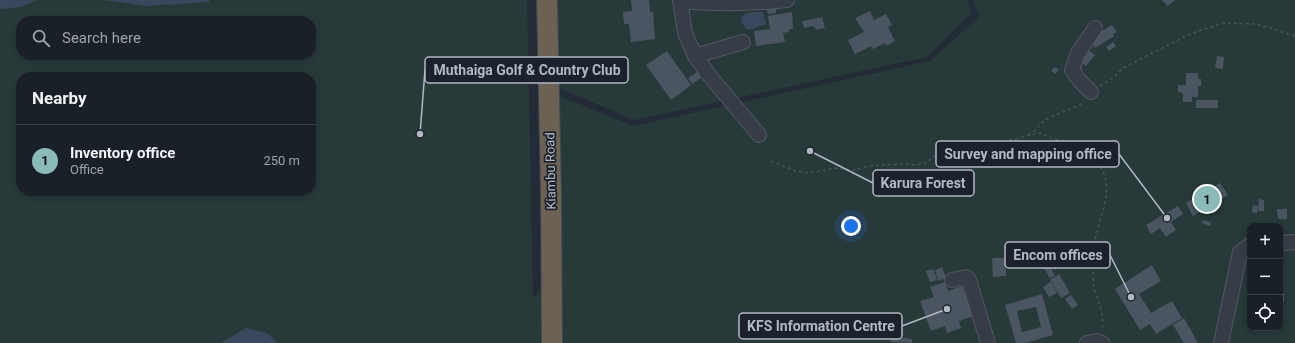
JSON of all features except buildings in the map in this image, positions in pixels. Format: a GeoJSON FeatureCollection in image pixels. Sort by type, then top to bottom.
{"type":"FeatureCollection","features":[{"type":"Feature","properties":{"kind":"highway","name":"Kiambu Road"},"geometry":{"type":"LineString","coordinates":[[547,0],[551,192],[552,343]]}},
{"type":"Feature","properties":{"kind":"street"},"geometry":{"type":"LineString","coordinates":[[760,135],[709,75],[695,56],[686,33],[680,1],[714,4],[787,0]]}},
{"type":"Feature","properties":{"kind":"street"},"geometry":{"type":"LineString","coordinates":[[1091,92],[1079,80],[1072,70],[1078,52],[1094,28]]}},
{"type":"Feature","properties":{"kind":"street"},"geometry":{"type":"LineString","coordinates":[[695,56],[743,42]]}},
{"type":"Feature","properties":{"kind":"street"},"geometry":{"type":"LineString","coordinates":[[1283,243],[1295,242]]}},
{"type":"Feature","properties":{"kind":"street"},"geometry":{"type":"LineString","coordinates":[[1221,343],[1240,252],[1247,247]]}},
{"type":"Feature","properties":{"kind":"street"},"geometry":{"type":"LineString","coordinates":[[952,280],[966,277],[969,280],[984,342]]}},
{"type":"Feature","properties":{"kind":"path"},"geometry":{"type":"LineString","coordinates":[[1026,136],[1036,131],[1043,121],[1048,118],[1080,105],[1091,92],[1115,76],[1123,68],[1190,34],[1223,23],[1256,24],[1295,36]]}},
{"type":"Feature","properties":{"kind":"path"},"geometry":{"type":"LineString","coordinates":[[771,161],[796,171],[808,173],[836,168],[853,170],[869,166],[904,164],[915,165],[926,163],[935,156],[957,149],[979,147],[1040,133],[1050,138],[1078,146],[1087,151],[1102,169],[1107,185],[1094,246],[1094,286],[1104,324],[1095,342]]}},
{"type":"Feature","properties":{"kind":"shaded area"},"geometry":{"type":"Polygon","coordinates":[[[0,0],[527,0],[533,297],[542,289],[541,343],[0,343],[0,0]]]}},
{"type":"Feature","properties":{"kind":"shaded area"},"geometry":{"type":"Polygon","coordinates":[[[554,0],[967,0],[971,13],[927,57],[634,120],[555,86],[554,0]]]}},
{"type":"Feature","properties":{"kind":"shaded area"},"geometry":{"type":"Polygon","coordinates":[[[973,0],[1295,0],[1295,343],[556,343],[545,90],[633,126],[930,61],[979,17],[973,0]]]}},
{"type":"Feature","properties":{"kind":"water"},"geometry":{"type":"Polygon","coordinates":[[[0,0],[37,0],[21,7],[0,9],[0,0]]]}},
{"type":"Feature","properties":{"kind":"water"},"geometry":{"type":"Polygon","coordinates":[[[103,0],[209,0],[209,2],[147,6],[103,0]]]}},
{"type":"Feature","properties":{"kind":"water"},"geometry":{"type":"Polygon","coordinates":[[[763,12],[766,24],[753,29],[747,29],[741,22],[742,17],[746,13],[763,12]]]}},
{"type":"Feature","properties":{"kind":"water"},"geometry":{"type":"Polygon","coordinates":[[[246,328],[267,333],[278,343],[221,343],[246,328]]]}},
{"type":"Feature","properties":{"kind":"place","name":"Muthaiga Golf & Country Club"},"geometry":{"type":"Point","coordinates":[420,134]}},
{"type":"Feature","properties":{"kind":"place","name":"Karura Forest"},"geometry":{"type":"Point","coordinates":[810,151]}},
{"type":"Feature","properties":{"kind":"place","name":"Inventory office"},"geometry":{"type":"Point","coordinates":[1207,199]}},
{"type":"Feature","properties":{"kind":"place","name":"Survey and mapping office"},"geometry":{"type":"Point","coordinates":[1167,218]}},
{"type":"Feature","properties":{"kind":"place","name":"Encom offices"},"geometry":{"type":"Point","coordinates":[1131,297]}},
{"type":"Feature","properties":{"kind":"place","name":"KFS Information Centre"},"geometry":{"type":"Point","coordinates":[947,309]}}]}
